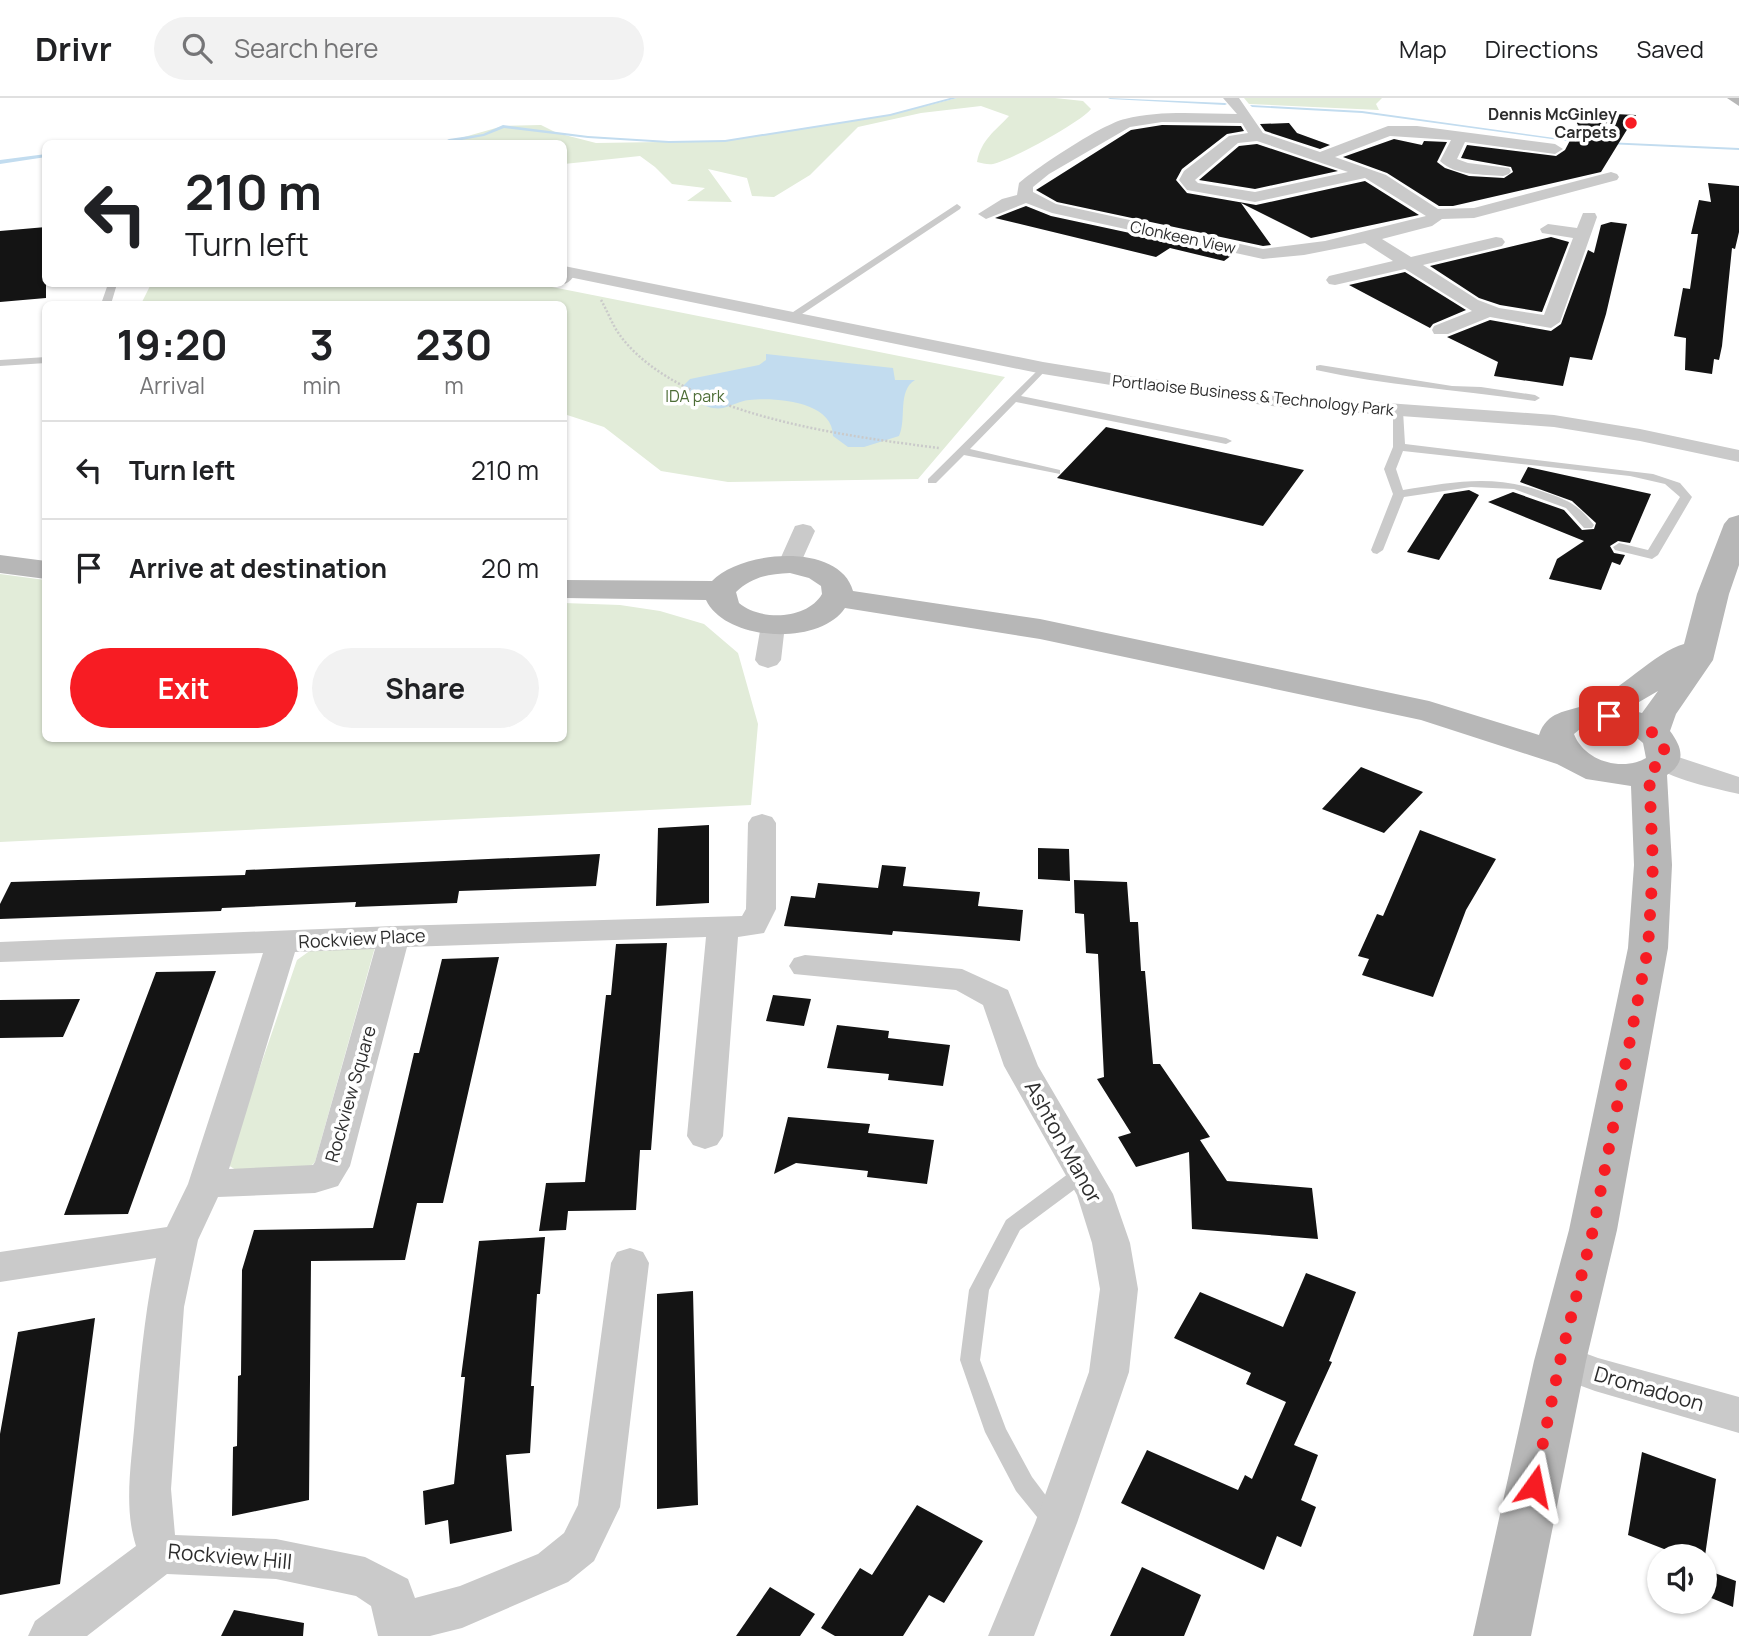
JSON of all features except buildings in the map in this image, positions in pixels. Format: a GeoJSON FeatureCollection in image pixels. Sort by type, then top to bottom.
{"type":"FeatureCollection","features":[{"type":"Feature","properties":{"kind":"main road"},"geometry":{"type":"LineString","coordinates":[[1502,1636],[1560,1361],[1593,1230],[1648,948],[1659,714],[1696,660],[1699,642],[1739,524]]}},
{"type":"Feature","properties":{"kind":"main road"},"geometry":{"type":"LineString","coordinates":[[0,564],[42,569]]}},
{"type":"Feature","properties":{"kind":"main road"},"geometry":{"type":"LineString","coordinates":[[790,564],[814,569],[833,580],[839,589],[839,598],[834,607],[808,621],[773,625],[738,617],[726,609],[720,591],[728,581],[754,568],[790,564]]}},
{"type":"Feature","properties":{"kind":"main road"},"geometry":{"type":"LineString","coordinates":[[567,589],[720,591]]}},
{"type":"Feature","properties":{"kind":"main road"},"geometry":{"type":"LineString","coordinates":[[839,598],[1040,629],[1429,711],[1569,756],[1605,772],[1629,775],[1655,755]]}},
{"type":"Feature","properties":{"kind":"main road"},"geometry":{"type":"LineString","coordinates":[[1569,756],[1558,743],[1556,734],[1560,726],[1666,671],[1699,642]]}},
{"type":"Feature","properties":{"kind":"main road"},"geometry":{"type":"LineString","coordinates":[[1429,711],[1526,719],[1583,716],[1625,720],[1655,755]]}},
{"type":"Feature","properties":{"kind":"main road"},"geometry":{"type":"LineString","coordinates":[[1605,772],[1653,865]]}},
{"type":"Feature","properties":{"kind":"street"},"geometry":{"type":"LineString","coordinates":[[1230,98],[1239,104],[1245,119],[1258,136]]}},
{"type":"Feature","properties":{"kind":"street"},"geometry":{"type":"LineString","coordinates":[[1028,197],[1024,194],[1025,186],[1037,175],[1126,123],[1162,118],[1245,119]]}},
{"type":"Feature","properties":{"kind":"street"},"geometry":{"type":"LineString","coordinates":[[1319,158],[1388,131],[1417,131],[1555,149]]}},
{"type":"Feature","properties":{"kind":"street"},"geometry":{"type":"LineString","coordinates":[[1368,173],[1255,197],[1193,187],[1188,180],[1190,174],[1234,139],[1258,136],[1319,158],[1368,173],[1380,178],[1435,214]]}},
{"type":"Feature","properties":{"kind":"street"},"geometry":{"type":"LineString","coordinates":[[1460,136],[1448,161],[1465,168],[1503,171]]}},
{"type":"Feature","properties":{"kind":"street","name":"Clonkeen View"},"geometry":{"type":"LineString","coordinates":[[1028,197],[1052,208],[1263,254],[1290,253],[1368,237],[1426,222],[1434,219],[1435,214],[1474,213],[1611,177]]}},
{"type":"Feature","properties":{"kind":"street"},"geometry":{"type":"LineString","coordinates":[[1582,185],[1613,197]]}},
{"type":"Feature","properties":{"kind":"street"},"geometry":{"type":"LineString","coordinates":[[986,214],[1008,202],[1028,197]]}},
{"type":"Feature","properties":{"kind":"street"},"geometry":{"type":"LineString","coordinates":[[1548,229],[1586,226],[1551,322]]}},
{"type":"Feature","properties":{"kind":"street"},"geometry":{"type":"LineString","coordinates":[[1116,242],[1139,227]]}},
{"type":"Feature","properties":{"kind":"street"},"geometry":{"type":"LineString","coordinates":[[1368,237],[1471,304],[1489,311],[1551,322],[1556,326],[1548,346]]}},
{"type":"Feature","properties":{"kind":"street"},"geometry":{"type":"LineString","coordinates":[[1335,280],[1496,242]]}},
{"type":"Feature","properties":{"kind":"street","name":"Portlaoise Business & Technology Park"},"geometry":{"type":"LineString","coordinates":[[567,280],[792,316],[1043,368],[1211,394],[1596,427],[1739,456]]}},
{"type":"Feature","properties":{"kind":"street"},"geometry":{"type":"LineString","coordinates":[[1441,330],[1489,311]]}},
{"type":"Feature","properties":{"kind":"street"},"geometry":{"type":"LineString","coordinates":[[790,564],[803,531]]}},
{"type":"Feature","properties":{"kind":"street"},"geometry":{"type":"LineString","coordinates":[[768,660],[773,625]]}},
{"type":"Feature","properties":{"kind":"street"},"geometry":{"type":"LineString","coordinates":[[1655,755],[1697,774],[1739,786]]}},
{"type":"Feature","properties":{"kind":"street","name":"Rockview Place"},"geometry":{"type":"LineString","coordinates":[[0,952],[282,943],[394,936],[753,926],[761,909],[762,823]]}},
{"type":"Feature","properties":{"kind":"street"},"geometry":{"type":"LineString","coordinates":[[705,1136],[723,926]]}},
{"type":"Feature","properties":{"kind":"street","name":"Rockview Square"},"geometry":{"type":"LineString","coordinates":[[206,1184],[315,1179],[325,1176],[332,1166],[394,936]]}},
{"type":"Feature","properties":{"kind":"street","name":"Rockview Hill"},"geometry":{"type":"LineString","coordinates":[[282,943],[206,1184],[179,1240],[166,1307],[150,1489],[153,1533],[160,1554],[276,1559],[365,1577],[392,1594],[396,1632],[431,1613],[462,1607],[553,1568],[579,1547],[599,1507],[631,1263]]}},
{"type":"Feature","properties":{"kind":"street","name":"Ashton Manor"},"geometry":{"type":"LineString","coordinates":[[805,966],[962,980],[997,998],[1021,1066],[1095,1194],[1111,1243],[1119,1289],[1109,1372],[1056,1523],[1011,1636]]}},
{"type":"Feature","properties":{"kind":"street"},"geometry":{"type":"LineString","coordinates":[[0,1267],[179,1240]]}},
{"type":"Feature","properties":{"kind":"street","name":"Dromadoon"},"geometry":{"type":"LineString","coordinates":[[1560,1361],[1595,1374],[1739,1415]]}},
{"type":"Feature","properties":{"kind":"street"},"geometry":{"type":"LineString","coordinates":[[51,1636],[160,1554]]}},
{"type":"Feature","properties":{"kind":"lane"},"geometry":{"type":"LineString","coordinates":[[792,316],[957,207]]}},
{"type":"Feature","properties":{"kind":"lane"},"geometry":{"type":"LineString","coordinates":[[0,363],[42,360]]}},
{"type":"Feature","properties":{"kind":"lane"},"geometry":{"type":"LineString","coordinates":[[932,481],[1043,368]]}},
{"type":"Feature","properties":{"kind":"lane"},"geometry":{"type":"LineString","coordinates":[[1320,368],[1452,389],[1481,390],[1535,398]]}},
{"type":"Feature","properties":{"kind":"lane"},"geometry":{"type":"LineString","coordinates":[[1452,389],[1452,406],[1456,413]]}},
{"type":"Feature","properties":{"kind":"lane"},"geometry":{"type":"LineString","coordinates":[[1013,398],[1226,441]]}},
{"type":"Feature","properties":{"kind":"lane"},"geometry":{"type":"LineString","coordinates":[[1377,550],[1399,494],[1391,468],[1398,447],[1398,411]]}},
{"type":"Feature","properties":{"kind":"lane"},"geometry":{"type":"LineString","coordinates":[[1398,447],[1630,473],[1663,479],[1681,488],[1686,497],[1653,555],[1619,547]]}},
{"type":"Feature","properties":{"kind":"lane"},"geometry":{"type":"LineString","coordinates":[[962,451],[1056,472]]}},
{"type":"Feature","properties":{"kind":"lane"},"geometry":{"type":"LineString","coordinates":[[1399,494],[1471,482],[1515,486],[1570,505],[1588,525]]}},
{"type":"Feature","properties":{"kind":"lane"},"geometry":{"type":"LineString","coordinates":[[1056,1523],[1024,1485],[996,1432],[970,1360],[979,1290],[1013,1225],[1083,1173]]}},
{"type":"Feature","properties":{"kind":"path"},"geometry":{"type":"LineString","coordinates":[[600,296],[608,321],[633,351],[677,381],[737,409],[823,432],[962,451]]}},
{"type":"Feature","properties":{"kind":"green space"},"geometry":{"type":"Polygon","coordinates":[[[957,98],[1055,98],[1083,101],[1091,109],[1074,123],[1045,140],[991,164],[977,162],[979,154],[989,136],[1009,116],[981,106],[921,113],[858,127],[810,175],[774,197],[752,196],[747,178],[708,169],[732,202],[687,201],[705,188],[672,184],[640,156],[567,164],[567,140],[454,140],[503,126],[541,125],[557,133],[596,143],[725,141],[890,115],[957,98]]]}},
{"type":"Feature","properties":{"kind":"green space"},"geometry":{"type":"Polygon","coordinates":[[[1244,98],[1382,98],[1376,104],[1379,110],[1249,104],[1244,98]]]}},
{"type":"Feature","properties":{"kind":"green space","name":"IDA park"},"geometry":{"type":"Polygon","coordinates":[[[150,287],[552,287],[1005,377],[918,479],[728,482],[661,471],[604,427],[567,415],[567,301],[142,301],[150,287]]]}},
{"type":"Feature","properties":{"kind":"green space"},"geometry":{"type":"Polygon","coordinates":[[[0,574],[42,580],[42,742],[567,742],[567,603],[620,605],[660,611],[704,624],[738,653],[758,724],[751,805],[0,842],[0,574]]]}},
{"type":"Feature","properties":{"kind":"green space"},"geometry":{"type":"Polygon","coordinates":[[[375,947],[315,1162],[309,1168],[236,1170],[228,1165],[297,960],[311,950],[375,947]]]}},
{"type":"Feature","properties":{"kind":"water"},"geometry":{"type":"Polygon","coordinates":[[[766,354],[893,368],[895,380],[915,380],[909,385],[904,398],[899,436],[864,447],[848,447],[833,436],[824,415],[813,408],[787,401],[760,399],[723,408],[711,408],[694,400],[682,387],[690,379],[759,365],[766,360],[766,354]]]}},
{"type":"Feature","properties":{"kind":"waterway"},"geometry":{"type":"LineString","coordinates":[[449,140],[484,135],[503,126],[588,137],[669,142],[725,141],[890,115],[955,98]]}},
{"type":"Feature","properties":{"kind":"waterway"},"geometry":{"type":"LineString","coordinates":[[1110,98],[1225,104]]}},
{"type":"Feature","properties":{"kind":"waterway"},"geometry":{"type":"LineString","coordinates":[[1252,106],[1362,112],[1581,142]]}},
{"type":"Feature","properties":{"kind":"waterway"},"geometry":{"type":"LineString","coordinates":[[1607,143],[1739,149]]}},
{"type":"Feature","properties":{"kind":"waterway"},"geometry":{"type":"LineString","coordinates":[[0,162],[42,156]]}},
{"type":"Feature","properties":{"kind":"place","name":"Dennis McGinley Carpets"},"geometry":{"type":"Point","coordinates":[1631,123]}},
{"type":"Feature","properties":{"kind":"route"},"geometry":{"type":"LineString","coordinates":[[1534,1486],[1560,1361],[1593,1230],[1648,948],[1653,905],[1649,771],[1661,763],[1665,756],[1664,751],[1661,742],[1647,729],[1609,716]]}}]}
